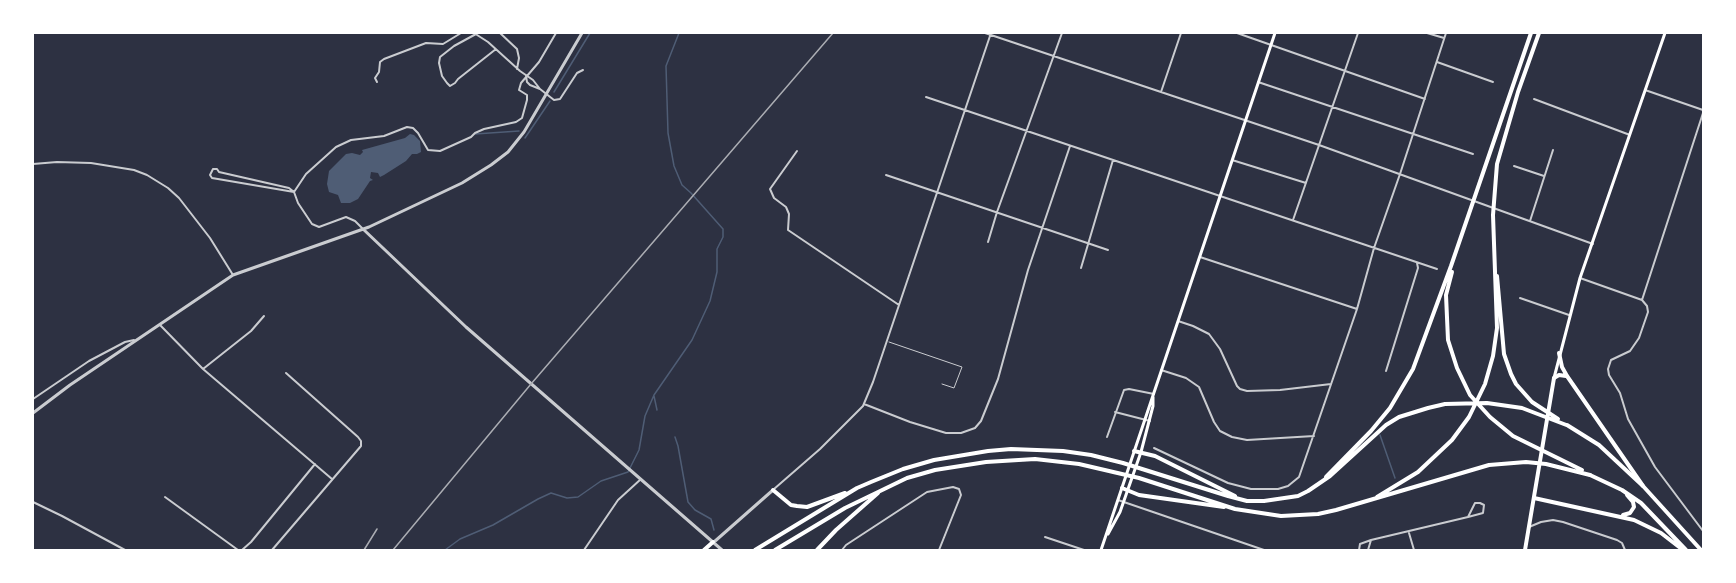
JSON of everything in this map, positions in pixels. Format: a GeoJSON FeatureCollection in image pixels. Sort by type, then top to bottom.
{"type":"FeatureCollection","features":[{"type":"Feature","properties":{"kind":"main road"},"geometry":{"type":"LineString","coordinates":[[1107,536],[1275,33]]}},
{"type":"Feature","properties":{"kind":"main road"},"geometry":{"type":"LineString","coordinates":[[1322,482],[1380,420],[1406,383],[1423,344],[1458,248],[1531,33]]}},
{"type":"Feature","properties":{"kind":"main road"},"geometry":{"type":"LineString","coordinates":[[1539,33],[1500,153],[1494,203],[1496,269],[1504,354],[1511,374],[1532,402],[1606,451],[1643,486],[1701,550]]}},
{"type":"Feature","properties":{"kind":"main road"},"geometry":{"type":"LineString","coordinates":[[1525,550],[1550,395],[1569,315],[1665,33]]}},
{"type":"Feature","properties":{"kind":"main road"},"geometry":{"type":"LineString","coordinates":[[1458,248],[1446,295],[1446,326],[1450,347],[1470,395],[1490,417],[1513,436],[1622,490],[1653,514],[1685,550]]}},
{"type":"Feature","properties":{"kind":"main road"},"geometry":{"type":"LineString","coordinates":[[1374,499],[1397,486],[1430,462],[1452,440],[1469,417],[1485,384],[1493,356],[1497,328],[1496,269]]}},
{"type":"Feature","properties":{"kind":"main road"},"geometry":{"type":"LineString","coordinates":[[1559,353],[1567,376],[1643,486]]}},
{"type":"Feature","properties":{"kind":"main road"},"geometry":{"type":"LineString","coordinates":[[1554,378],[1558,375],[1567,376]]}},
{"type":"Feature","properties":{"kind":"main road"},"geometry":{"type":"LineString","coordinates":[[1101,550],[1124,502],[1142,452],[1154,406],[1154,395]]}},
{"type":"Feature","properties":{"kind":"main road"},"geometry":{"type":"LineString","coordinates":[[773,490],[791,505],[807,507],[903,469],[988,451],[1011,449],[1082,453],[1142,468],[1247,501],[1272,501],[1298,496],[1322,482],[1386,425],[1399,417],[1428,408],[1462,403],[1495,404],[1522,408],[1569,426]]}},
{"type":"Feature","properties":{"kind":"main road"},"geometry":{"type":"LineString","coordinates":[[1134,451],[1155,456],[1224,492],[1247,501]]}},
{"type":"Feature","properties":{"kind":"main road"},"geometry":{"type":"LineString","coordinates":[[775,550],[845,508],[907,478],[935,470],[986,462],[1035,459],[1079,464],[1139,478],[1235,509]]}},
{"type":"Feature","properties":{"kind":"main road"},"geometry":{"type":"LineString","coordinates":[[1122,488],[1139,495],[1280,516],[1318,514],[1489,465],[1526,462],[1546,464],[1590,475]]}},
{"type":"Feature","properties":{"kind":"main road"},"geometry":{"type":"LineString","coordinates":[[755,550],[857,488]]}},
{"type":"Feature","properties":{"kind":"main road"},"geometry":{"type":"LineString","coordinates":[[817,550],[884,488]]}},
{"type":"Feature","properties":{"kind":"main road"},"geometry":{"type":"LineString","coordinates":[[1620,516],[1630,513],[1634,507],[1633,502],[1622,490]]}},
{"type":"Feature","properties":{"kind":"main road"},"geometry":{"type":"LineString","coordinates":[[1534,498],[1620,516],[1661,533],[1685,550]]}},
{"type":"Feature","properties":{"kind":"main road"},"geometry":{"type":"LineString","coordinates":[[704,550],[713,542]]}},
{"type":"Feature","properties":{"kind":"street"},"geometry":{"type":"LineString","coordinates":[[377,82],[375,78],[379,72],[380,62],[384,58],[426,43],[443,44],[460,33]]}},
{"type":"Feature","properties":{"kind":"street"},"geometry":{"type":"LineString","coordinates":[[496,49],[450,86],[442,75],[438,60],[444,52],[475,33],[496,49],[527,77],[530,85],[540,89],[554,100],[560,99],[577,73],[583,70]]}},
{"type":"Feature","properties":{"kind":"street"},"geometry":{"type":"LineString","coordinates":[[500,33],[517,49],[519,58],[517,69]]}},
{"type":"Feature","properties":{"kind":"street"},"geometry":{"type":"LineString","coordinates":[[294,192],[302,179],[329,153],[351,140],[384,136],[407,127],[413,128],[418,133],[428,150],[440,151],[484,129],[516,122],[522,118],[527,95],[519,90],[521,83],[539,62],[556,33]]}},
{"type":"Feature","properties":{"kind":"street"},"geometry":{"type":"LineString","coordinates":[[33,413],[44,403],[233,275],[363,229],[462,183],[491,165],[508,152],[524,132],[582,33]]}},
{"type":"Feature","properties":{"kind":"street"},"geometry":{"type":"LineString","coordinates":[[985,33],[1319,145],[1593,244]]}},
{"type":"Feature","properties":{"kind":"street"},"geometry":{"type":"LineString","coordinates":[[988,242],[1062,33]]}},
{"type":"Feature","properties":{"kind":"street"},"geometry":{"type":"LineString","coordinates":[[1161,92],[1181,33]]}},
{"type":"Feature","properties":{"kind":"street"},"geometry":{"type":"LineString","coordinates":[[1237,33],[1425,99]]}},
{"type":"Feature","properties":{"kind":"street"},"geometry":{"type":"LineString","coordinates":[[1293,221],[1358,33]]}},
{"type":"Feature","properties":{"kind":"street"},"geometry":{"type":"LineString","coordinates":[[1427,33],[1444,39]]}},
{"type":"Feature","properties":{"kind":"street"},"geometry":{"type":"LineString","coordinates":[[1155,448],[1218,479],[1251,489],[1278,489],[1293,482],[1301,472],[1357,309],[1374,248],[1446,33]]}},
{"type":"Feature","properties":{"kind":"street"},"geometry":{"type":"LineString","coordinates":[[713,542],[835,435],[859,412],[864,404],[963,110],[991,34]]}},
{"type":"Feature","properties":{"kind":"street"},"geometry":{"type":"LineString","coordinates":[[1437,62],[1493,82]]}},
{"type":"Feature","properties":{"kind":"street"},"geometry":{"type":"LineString","coordinates":[[1258,82],[1473,154]]}},
{"type":"Feature","properties":{"kind":"street"},"geometry":{"type":"LineString","coordinates":[[1642,300],[1703,112],[1645,90]]}},
{"type":"Feature","properties":{"kind":"street"},"geometry":{"type":"LineString","coordinates":[[926,98],[1437,269]]}},
{"type":"Feature","properties":{"kind":"street"},"geometry":{"type":"LineString","coordinates":[[1534,99],[1630,135]]}},
{"type":"Feature","properties":{"kind":"street"},"geometry":{"type":"LineString","coordinates":[[864,404],[909,422],[946,433],[961,434],[975,428],[981,422],[998,379],[1023,287],[1070,146]]}},
{"type":"Feature","properties":{"kind":"street"},"geometry":{"type":"LineString","coordinates":[[1530,221],[1554,150]]}},
{"type":"Feature","properties":{"kind":"street"},"geometry":{"type":"LineString","coordinates":[[796,151],[770,189],[774,198],[786,207],[789,214],[788,230],[899,305]]}},
{"type":"Feature","properties":{"kind":"street"},"geometry":{"type":"LineString","coordinates":[[1081,268],[1113,160]]}},
{"type":"Feature","properties":{"kind":"street"},"geometry":{"type":"LineString","coordinates":[[1232,160],[1306,183]]}},
{"type":"Feature","properties":{"kind":"street"},"geometry":{"type":"LineString","coordinates":[[33,164],[91,163],[147,175],[179,198],[210,238],[233,275]]}},
{"type":"Feature","properties":{"kind":"street"},"geometry":{"type":"LineString","coordinates":[[1514,166],[1544,176]]}},
{"type":"Feature","properties":{"kind":"street"},"geometry":{"type":"LineString","coordinates":[[294,192],[212,178],[210,174],[211,170],[217,169],[219,172],[289,188],[294,192],[305,215],[315,227],[346,217],[355,221],[465,327],[722,550]]}},
{"type":"Feature","properties":{"kind":"street"},"geometry":{"type":"LineString","coordinates":[[886,175],[1108,250]]}},
{"type":"Feature","properties":{"kind":"street"},"geometry":{"type":"LineString","coordinates":[[1200,257],[1357,309]]}},
{"type":"Feature","properties":{"kind":"street"},"geometry":{"type":"LineString","coordinates":[[1386,371],[1418,268],[1417,263]]}},
{"type":"Feature","properties":{"kind":"street"},"geometry":{"type":"LineString","coordinates":[[1580,278],[1642,300],[1647,306],[1648,312],[1639,338],[1629,351],[1611,360],[1609,375],[1620,393],[1628,419],[1654,467],[1703,531]]}},
{"type":"Feature","properties":{"kind":"street"},"geometry":{"type":"LineString","coordinates":[[1520,298],[1569,315]]}},
{"type":"Feature","properties":{"kind":"street"},"geometry":{"type":"LineString","coordinates":[[203,369],[251,331],[264,316]]}},
{"type":"Feature","properties":{"kind":"street"},"geometry":{"type":"LineString","coordinates":[[1178,321],[1209,334],[1237,386],[1247,391],[1332,384]]}},
{"type":"Feature","properties":{"kind":"street"},"geometry":{"type":"LineString","coordinates":[[160,325],[203,369],[332,479]]}},
{"type":"Feature","properties":{"kind":"street"},"geometry":{"type":"LineString","coordinates":[[33,399],[89,361],[125,342],[137,340]]}},
{"type":"Feature","properties":{"kind":"street"},"geometry":{"type":"LineString","coordinates":[[1161,370],[1185,378],[1199,387],[1214,422],[1220,431],[1232,437],[1247,440],[1314,436]]}},
{"type":"Feature","properties":{"kind":"street"},"geometry":{"type":"LineString","coordinates":[[272,550],[360,446],[361,441],[286,373]]}},
{"type":"Feature","properties":{"kind":"street"},"geometry":{"type":"LineString","coordinates":[[1107,437],[1124,390],[1129,389],[1154,395]]}},
{"type":"Feature","properties":{"kind":"street"},"geometry":{"type":"LineString","coordinates":[[1115,412],[1150,421]]}},
{"type":"Feature","properties":{"kind":"street"},"geometry":{"type":"LineString","coordinates":[[165,497],[240,550],[251,542],[315,464]]}},
{"type":"Feature","properties":{"kind":"street"},"geometry":{"type":"LineString","coordinates":[[584,550],[618,500],[639,478]]}},
{"type":"Feature","properties":{"kind":"street"},"geometry":{"type":"LineString","coordinates":[[842,550],[846,544],[927,492],[953,487],[959,489],[961,495],[939,550]]}},
{"type":"Feature","properties":{"kind":"street"},"geometry":{"type":"LineString","coordinates":[[1118,500],[1264,550]]}},
{"type":"Feature","properties":{"kind":"street"},"geometry":{"type":"LineString","coordinates":[[33,502],[125,550]]}},
{"type":"Feature","properties":{"kind":"street"},"geometry":{"type":"LineString","coordinates":[[1359,550],[1360,544],[1371,540],[1409,532],[1484,513],[1484,505],[1475,503],[1468,517]]}},
{"type":"Feature","properties":{"kind":"street"},"geometry":{"type":"LineString","coordinates":[[1529,527],[1553,520],[1563,522],[1617,540],[1622,543],[1625,550]]}},
{"type":"Feature","properties":{"kind":"street"},"geometry":{"type":"LineString","coordinates":[[1409,532],[1414,550]]}},
{"type":"Feature","properties":{"kind":"street"},"geometry":{"type":"LineString","coordinates":[[1045,537],[1084,550]]}},
{"type":"Feature","properties":{"kind":"street"},"geometry":{"type":"LineString","coordinates":[[1368,550],[1371,540]]}},
{"type":"Feature","properties":{"kind":"lane"},"geometry":{"type":"LineString","coordinates":[[887,341],[962,367],[954,388],[942,384]]}},
{"type":"Feature","properties":{"kind":"water"},"geometry":{"type":"Polygon","coordinates":[[[410,134],[420,141],[421,152],[412,154],[406,161],[380,177],[378,173],[371,172],[370,178],[373,180],[358,199],[350,203],[341,203],[338,195],[329,192],[327,184],[329,171],[346,154],[360,155],[362,150],[405,138],[410,134]]]}},
{"type":"Feature","properties":{"kind":"waterway"},"geometry":{"type":"LineString","coordinates":[[554,92],[590,33]]}},
{"type":"Feature","properties":{"kind":"waterway"},"geometry":{"type":"LineString","coordinates":[[445,550],[460,539],[493,525],[551,493],[567,498],[578,497],[601,481],[628,472],[639,450],[645,416],[654,395],[692,340],[710,301],[717,272],[717,249],[723,237],[723,229],[682,185],[674,166],[668,133],[666,66],[679,33]]}},
{"type":"Feature","properties":{"kind":"waterway"},"geometry":{"type":"LineString","coordinates":[[525,138],[550,101]]}},
{"type":"Feature","properties":{"kind":"waterway"},"geometry":{"type":"LineString","coordinates":[[475,134],[519,131]]}},
{"type":"Feature","properties":{"kind":"waterway"},"geometry":{"type":"LineString","coordinates":[[654,396],[657,410]]}},
{"type":"Feature","properties":{"kind":"waterway"},"geometry":{"type":"LineString","coordinates":[[1380,435],[1395,478]]}},
{"type":"Feature","properties":{"kind":"waterway"},"geometry":{"type":"LineString","coordinates":[[675,437],[688,502],[695,510],[711,519],[714,530]]}},
{"type":"Feature","properties":{"kind":"railway"},"geometry":{"type":"LineString","coordinates":[[393,550],[531,384],[833,33]]}},
{"type":"Feature","properties":{"kind":"railway"},"geometry":{"type":"LineString","coordinates":[[364,550],[377,529]]}}]}
